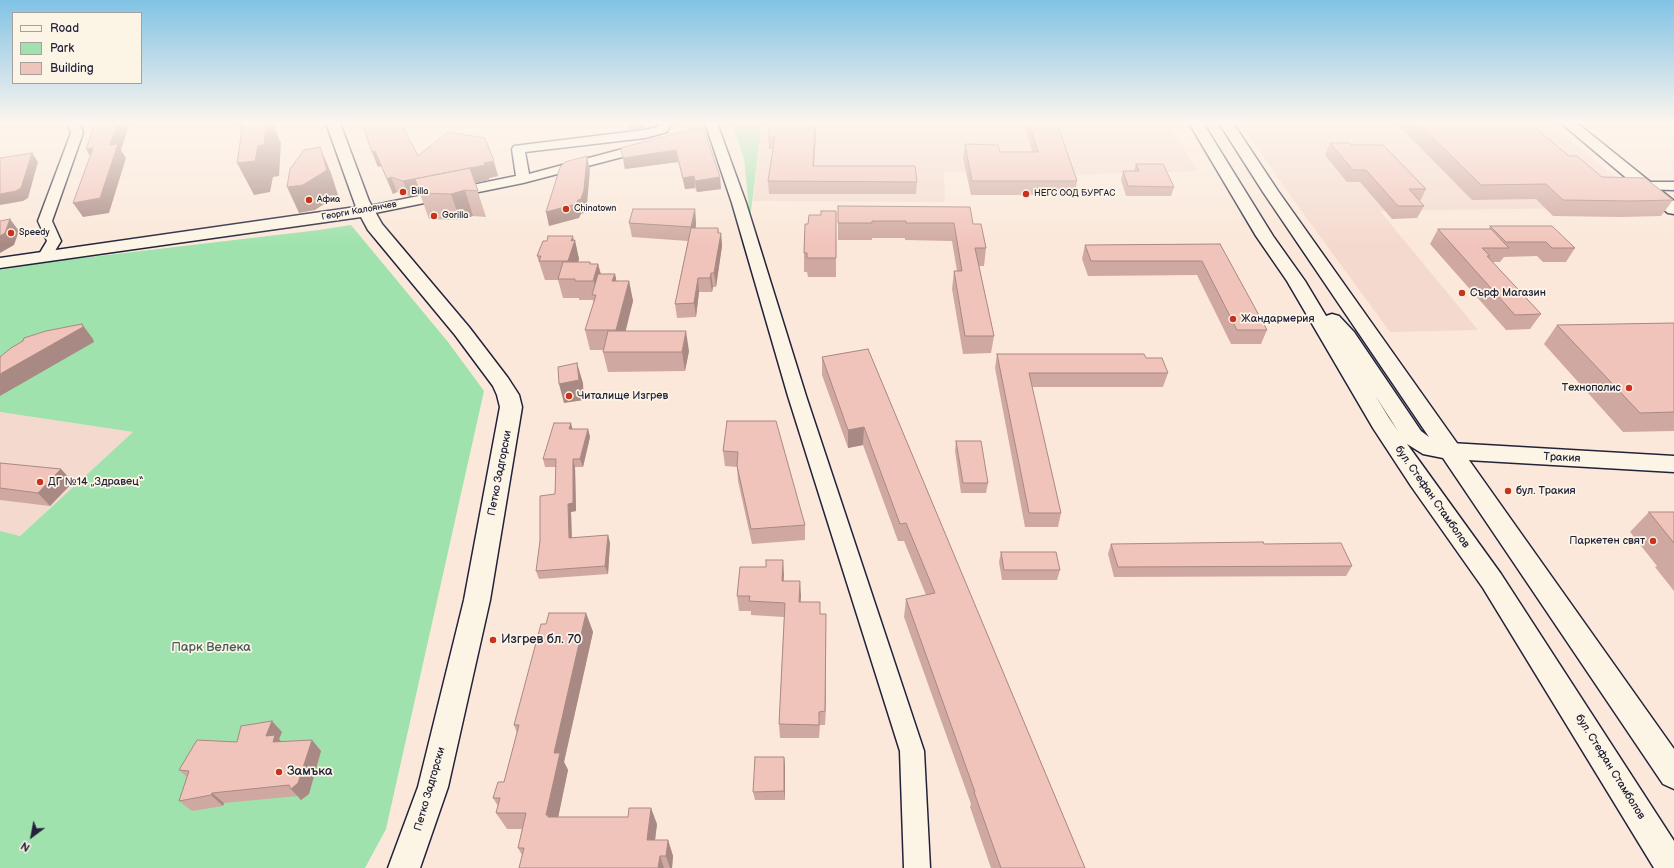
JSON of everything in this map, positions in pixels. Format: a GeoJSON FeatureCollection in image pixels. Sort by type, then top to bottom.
{"type":"FeatureCollection","features":[{"type":"Feature","properties":{"kind":"main road","name":"Петко Задгорски"},"geometry":{"type":"LineString","coordinates":[[348,164],[365,211],[374,226],[462,331],[497,378],[508,395],[511,412],[477,600],[433,787],[404,868]]}},
{"type":"Feature","properties":{"kind":"main road","name":"бул. Стефан Стамболов"},"geometry":{"type":"LineString","coordinates":[[1221,164],[1265,236],[1296,281],[1381,423],[1419,480],[1492,581],[1606,759],[1672,868]]}},
{"type":"Feature","properties":{"kind":"main road"},"geometry":{"type":"LineString","coordinates":[[1253,164],[1674,774]]}},
{"type":"Feature","properties":{"kind":"main road"},"geometry":{"type":"LineString","coordinates":[[1617,164],[1674,209]]}},
{"type":"Feature","properties":{"kind":"main road","name":"Георги Калоянчев"},"geometry":{"type":"LineString","coordinates":[[0,263],[365,211]]}},
{"type":"Feature","properties":{"kind":"main road","name":"Тракия"},"geometry":{"type":"LineString","coordinates":[[1296,281],[1347,336],[1413,437],[1431,448],[1450,451],[1674,464]]}},
{"type":"Feature","properties":{"kind":"street"},"geometry":{"type":"LineString","coordinates":[[45,256],[54,241],[45,220],[66,164]]}},
{"type":"Feature","properties":{"kind":"street"},"geometry":{"type":"LineString","coordinates":[[520,164],[523,179]]}},
{"type":"Feature","properties":{"kind":"street","name":"Георги Калоянчев"},"geometry":{"type":"LineString","coordinates":[[365,211],[523,179],[581,164]]}},
{"type":"Feature","properties":{"kind":"street"},"geometry":{"type":"LineString","coordinates":[[723,164],[739,203],[797,396],[912,751],[917,868]]}},
{"type":"Feature","properties":{"kind":"street"},"geometry":{"type":"LineString","coordinates":[[1644,186],[1674,186]]}},
{"type":"Feature","properties":{"kind":"shaded area"},"geometry":{"type":"Polygon","coordinates":[[[758,164],[1193,164],[1198,171],[1071,175],[944,172],[945,202],[753,201],[758,164]]]}},
{"type":"Feature","properties":{"kind":"shaded area"},"geometry":{"type":"Polygon","coordinates":[[[1268,164],[1599,164],[1652,207],[1380,211],[1478,330],[1390,332],[1268,164]]]}},
{"type":"Feature","properties":{"kind":"shaded area","name":"ДГ №14 „Здравец“"},"geometry":{"type":"Polygon","coordinates":[[[0,412],[133,432],[20,536],[0,531],[0,412]]]}},
{"type":"Feature","properties":{"kind":"green space"},"geometry":{"type":"Polygon","coordinates":[[[745,164],[757,164],[750,219],[745,164]]]}},
{"type":"Feature","properties":{"kind":"green space","name":"Парк Велека"},"geometry":{"type":"Polygon","coordinates":[[[351,225],[448,342],[484,391],[386,829],[365,868],[0,868],[0,531],[20,536],[133,432],[0,412],[0,270],[48,262],[351,225]]]}},
{"type":"Feature","properties":{"kind":"building"},"geometry":{"type":"Polygon","coordinates":[[[0,164],[29,164],[21,188],[16,191],[0,194],[0,164]]]}},
{"type":"Feature","properties":{"kind":"building"},"geometry":{"type":"Polygon","coordinates":[[[87,164],[111,164],[100,198],[73,203],[87,164]]]}},
{"type":"Feature","properties":{"kind":"building"},"geometry":{"type":"Polygon","coordinates":[[[294,164],[325,164],[327,170],[303,185],[287,187],[290,169],[294,164]]]}},
{"type":"Feature","properties":{"kind":"building"},"geometry":{"type":"Polygon","coordinates":[[[380,164],[484,164],[485,165],[403,181],[391,177],[387,179],[380,164]]]}},
{"type":"Feature","properties":{"kind":"building"},"geometry":{"type":"Polygon","coordinates":[[[563,164],[586,164],[584,190],[581,199],[578,200],[576,204],[546,212],[560,167],[563,164]]]}},
{"type":"Feature","properties":{"kind":"building"},"geometry":{"type":"Polygon","coordinates":[[[679,164],[716,164],[720,177],[695,181],[694,176],[683,178],[679,164]]]}},
{"type":"Feature","properties":{"kind":"building"},"geometry":{"type":"Polygon","coordinates":[[[771,164],[813,164],[813,166],[915,166],[917,182],[768,181],[771,164]]]}},
{"type":"Feature","properties":{"kind":"building"},"geometry":{"type":"Polygon","coordinates":[[[969,164],[1071,164],[1077,181],[972,181],[969,164]]]}},
{"type":"Feature","properties":{"kind":"building"},"geometry":{"type":"Polygon","coordinates":[[[1136,164],[1163,164],[1174,187],[1128,186],[1123,171],[1139,171],[1136,164]]]}},
{"type":"Feature","properties":{"kind":"building"},"geometry":{"type":"Polygon","coordinates":[[[1347,164],[1401,164],[1426,189],[1409,189],[1424,206],[1398,206],[1366,170],[1353,170],[1347,164]]]}},
{"type":"Feature","properties":{"kind":"building"},"geometry":{"type":"Polygon","coordinates":[[[1459,164],[1586,164],[1602,177],[1645,178],[1673,200],[1563,200],[1546,184],[1481,185],[1459,164]]]}},
{"type":"Feature","properties":{"kind":"building"},"geometry":{"type":"Polygon","coordinates":[[[470,168],[478,191],[465,190],[451,194],[420,193],[415,179],[470,168]]]}},
{"type":"Feature","properties":{"kind":"building"},"geometry":{"type":"Polygon","coordinates":[[[838,206],[970,207],[973,224],[981,224],[986,248],[975,248],[994,336],[965,336],[954,271],[962,271],[954,223],[872,221],[872,223],[838,223],[838,206]]]}},
{"type":"Feature","properties":{"kind":"building"},"geometry":{"type":"Polygon","coordinates":[[[633,209],[695,209],[691,227],[629,223],[633,209]]]}},
{"type":"Feature","properties":{"kind":"building"},"geometry":{"type":"Polygon","coordinates":[[[821,211],[836,211],[836,258],[807,258],[807,253],[804,253],[805,224],[808,224],[809,215],[821,215],[821,211]]]}},
{"type":"Feature","properties":{"kind":"building"},"geometry":{"type":"Polygon","coordinates":[[[10,219],[5,233],[0,236],[0,221],[10,219]]]}},
{"type":"Feature","properties":{"kind":"building"},"geometry":{"type":"Polygon","coordinates":[[[1490,226],[1552,226],[1575,248],[1552,248],[1546,242],[1506,242],[1490,226]]]}},
{"type":"Feature","properties":{"kind":"building"},"geometry":{"type":"Polygon","coordinates":[[[691,228],[718,228],[718,233],[721,233],[714,273],[711,273],[710,278],[698,278],[694,303],[675,304],[691,228]]]}},
{"type":"Feature","properties":{"kind":"building"},"geometry":{"type":"Polygon","coordinates":[[[1438,229],[1491,229],[1509,248],[1482,248],[1490,256],[1487,256],[1541,314],[1515,315],[1438,229]]]}},
{"type":"Feature","properties":{"kind":"building"},"geometry":{"type":"Polygon","coordinates":[[[548,236],[573,236],[571,241],[575,240],[568,261],[539,261],[541,256],[537,256],[543,241],[547,241],[548,236]]]}},
{"type":"Feature","properties":{"kind":"building"},"geometry":{"type":"Polygon","coordinates":[[[1220,244],[1267,330],[1237,330],[1202,261],[1091,261],[1085,245],[1220,244]]]}},
{"type":"Feature","properties":{"kind":"building"},"geometry":{"type":"Polygon","coordinates":[[[563,262],[590,262],[590,264],[598,264],[593,281],[558,279],[563,262]]]}},
{"type":"Feature","properties":{"kind":"building"},"geometry":{"type":"Polygon","coordinates":[[[598,274],[615,274],[612,281],[629,281],[616,330],[585,330],[596,295],[592,295],[598,274]]]}},
{"type":"Feature","properties":{"kind":"building"},"geometry":{"type":"Polygon","coordinates":[[[1674,323],[1674,412],[1640,413],[1557,325],[1674,323]]]}},
{"type":"Feature","properties":{"kind":"building"},"geometry":{"type":"Polygon","coordinates":[[[82,324],[83,327],[0,374],[0,357],[23,341],[24,338],[46,331],[82,324]]]}},
{"type":"Feature","properties":{"kind":"building"},"geometry":{"type":"Polygon","coordinates":[[[608,331],[686,331],[682,352],[603,352],[608,331]]]}},
{"type":"Feature","properties":{"kind":"building"},"geometry":{"type":"Polygon","coordinates":[[[868,349],[1085,868],[1001,868],[906,599],[935,593],[906,523],[900,524],[864,427],[848,430],[822,357],[868,349]]]}},
{"type":"Feature","properties":{"kind":"building"},"geometry":{"type":"Polygon","coordinates":[[[997,354],[1144,354],[1146,358],[1162,358],[1168,373],[1029,373],[1061,513],[1029,513],[997,354]]]}},
{"type":"Feature","properties":{"kind":"building"},"geometry":{"type":"Polygon","coordinates":[[[577,363],[579,380],[559,384],[558,367],[577,363]]]}},
{"type":"Feature","properties":{"kind":"building"},"geometry":{"type":"Polygon","coordinates":[[[727,421],[776,421],[805,525],[751,529],[737,466],[738,452],[723,451],[727,421]]]}},
{"type":"Feature","properties":{"kind":"building"},"geometry":{"type":"Polygon","coordinates":[[[554,423],[571,423],[569,429],[588,429],[580,459],[573,459],[573,503],[568,504],[569,538],[608,535],[605,566],[536,571],[540,541],[540,496],[555,494],[556,459],[543,459],[554,423]]]}},
{"type":"Feature","properties":{"kind":"building"},"geometry":{"type":"Polygon","coordinates":[[[956,441],[981,441],[988,483],[963,483],[956,441]]]}},
{"type":"Feature","properties":{"kind":"building"},"geometry":{"type":"Polygon","coordinates":[[[0,463],[61,469],[38,493],[0,488],[0,463]]]}},
{"type":"Feature","properties":{"kind":"building"},"geometry":{"type":"Polygon","coordinates":[[[1649,512],[1674,512],[1674,543],[1649,512]]]}},
{"type":"Feature","properties":{"kind":"building"},"geometry":{"type":"Polygon","coordinates":[[[1263,542],[1264,544],[1341,543],[1352,566],[1118,567],[1111,544],[1263,542]]]}},
{"type":"Feature","properties":{"kind":"building"},"geometry":{"type":"Polygon","coordinates":[[[1001,552],[1056,552],[1060,570],[1004,570],[1001,552]]]}},
{"type":"Feature","properties":{"kind":"building"},"geometry":{"type":"Polygon","coordinates":[[[766,560],[783,560],[782,581],[800,581],[799,602],[820,602],[820,614],[826,614],[825,711],[819,712],[819,725],[779,724],[785,603],[749,601],[750,596],[737,596],[740,567],[766,567],[766,560]]]}},
{"type":"Feature","properties":{"kind":"building"},"geometry":{"type":"Polygon","coordinates":[[[549,613],[586,613],[554,753],[560,753],[546,815],[548,815],[548,817],[628,817],[629,808],[651,808],[647,840],[668,840],[666,856],[660,856],[658,868],[519,868],[524,848],[518,848],[526,813],[496,813],[500,798],[493,798],[498,782],[504,782],[519,725],[514,725],[541,624],[546,624],[549,613]]]}},
{"type":"Feature","properties":{"kind":"building"},"geometry":{"type":"Polygon","coordinates":[[[272,721],[266,736],[275,735],[273,742],[312,740],[298,783],[291,789],[289,785],[212,793],[211,795],[179,801],[189,771],[179,770],[197,740],[237,742],[241,726],[272,721]]]}},
{"type":"Feature","properties":{"kind":"building"},"geometry":{"type":"Polygon","coordinates":[[[755,757],[784,757],[784,791],[753,792],[755,757]]]}},
{"type":"Feature","properties":{"kind":"place","name":"Billa"},"geometry":{"type":"Point","coordinates":[403,192]}},
{"type":"Feature","properties":{"kind":"place","name":"НЕГС ООД БУРГАС"},"geometry":{"type":"Point","coordinates":[1026,194]}},
{"type":"Feature","properties":{"kind":"place","name":"Афиа"},"geometry":{"type":"Point","coordinates":[309,200]}},
{"type":"Feature","properties":{"kind":"place","name":"Chinatown"},"geometry":{"type":"Point","coordinates":[566,209]}},
{"type":"Feature","properties":{"kind":"place","name":"Gorilla"},"geometry":{"type":"Point","coordinates":[434,216]}},
{"type":"Feature","properties":{"kind":"place","name":"Speedy"},"geometry":{"type":"Point","coordinates":[11,233]}},
{"type":"Feature","properties":{"kind":"place","name":"Сърф Магазин"},"geometry":{"type":"Point","coordinates":[1462,293]}},
{"type":"Feature","properties":{"kind":"place","name":"Жандармерия"},"geometry":{"type":"Point","coordinates":[1233,319]}},
{"type":"Feature","properties":{"kind":"place","name":"Технополис"},"geometry":{"type":"Point","coordinates":[1629,388]}},
{"type":"Feature","properties":{"kind":"place","name":"Читалище Изгрев"},"geometry":{"type":"Point","coordinates":[569,396]}},
{"type":"Feature","properties":{"kind":"place","name":"ДГ №14 „Здравец“"},"geometry":{"type":"Point","coordinates":[40,482]}},
{"type":"Feature","properties":{"kind":"place","name":"бул. Тракия"},"geometry":{"type":"Point","coordinates":[1508,491]}},
{"type":"Feature","properties":{"kind":"place","name":"Паркетен свят"},"geometry":{"type":"Point","coordinates":[1653,541]}},
{"type":"Feature","properties":{"kind":"place","name":"Изгрев бл. 70"},"geometry":{"type":"Point","coordinates":[493,640]}},
{"type":"Feature","properties":{"kind":"place","name":"Замъка"},"geometry":{"type":"Point","coordinates":[279,772]}}]}
